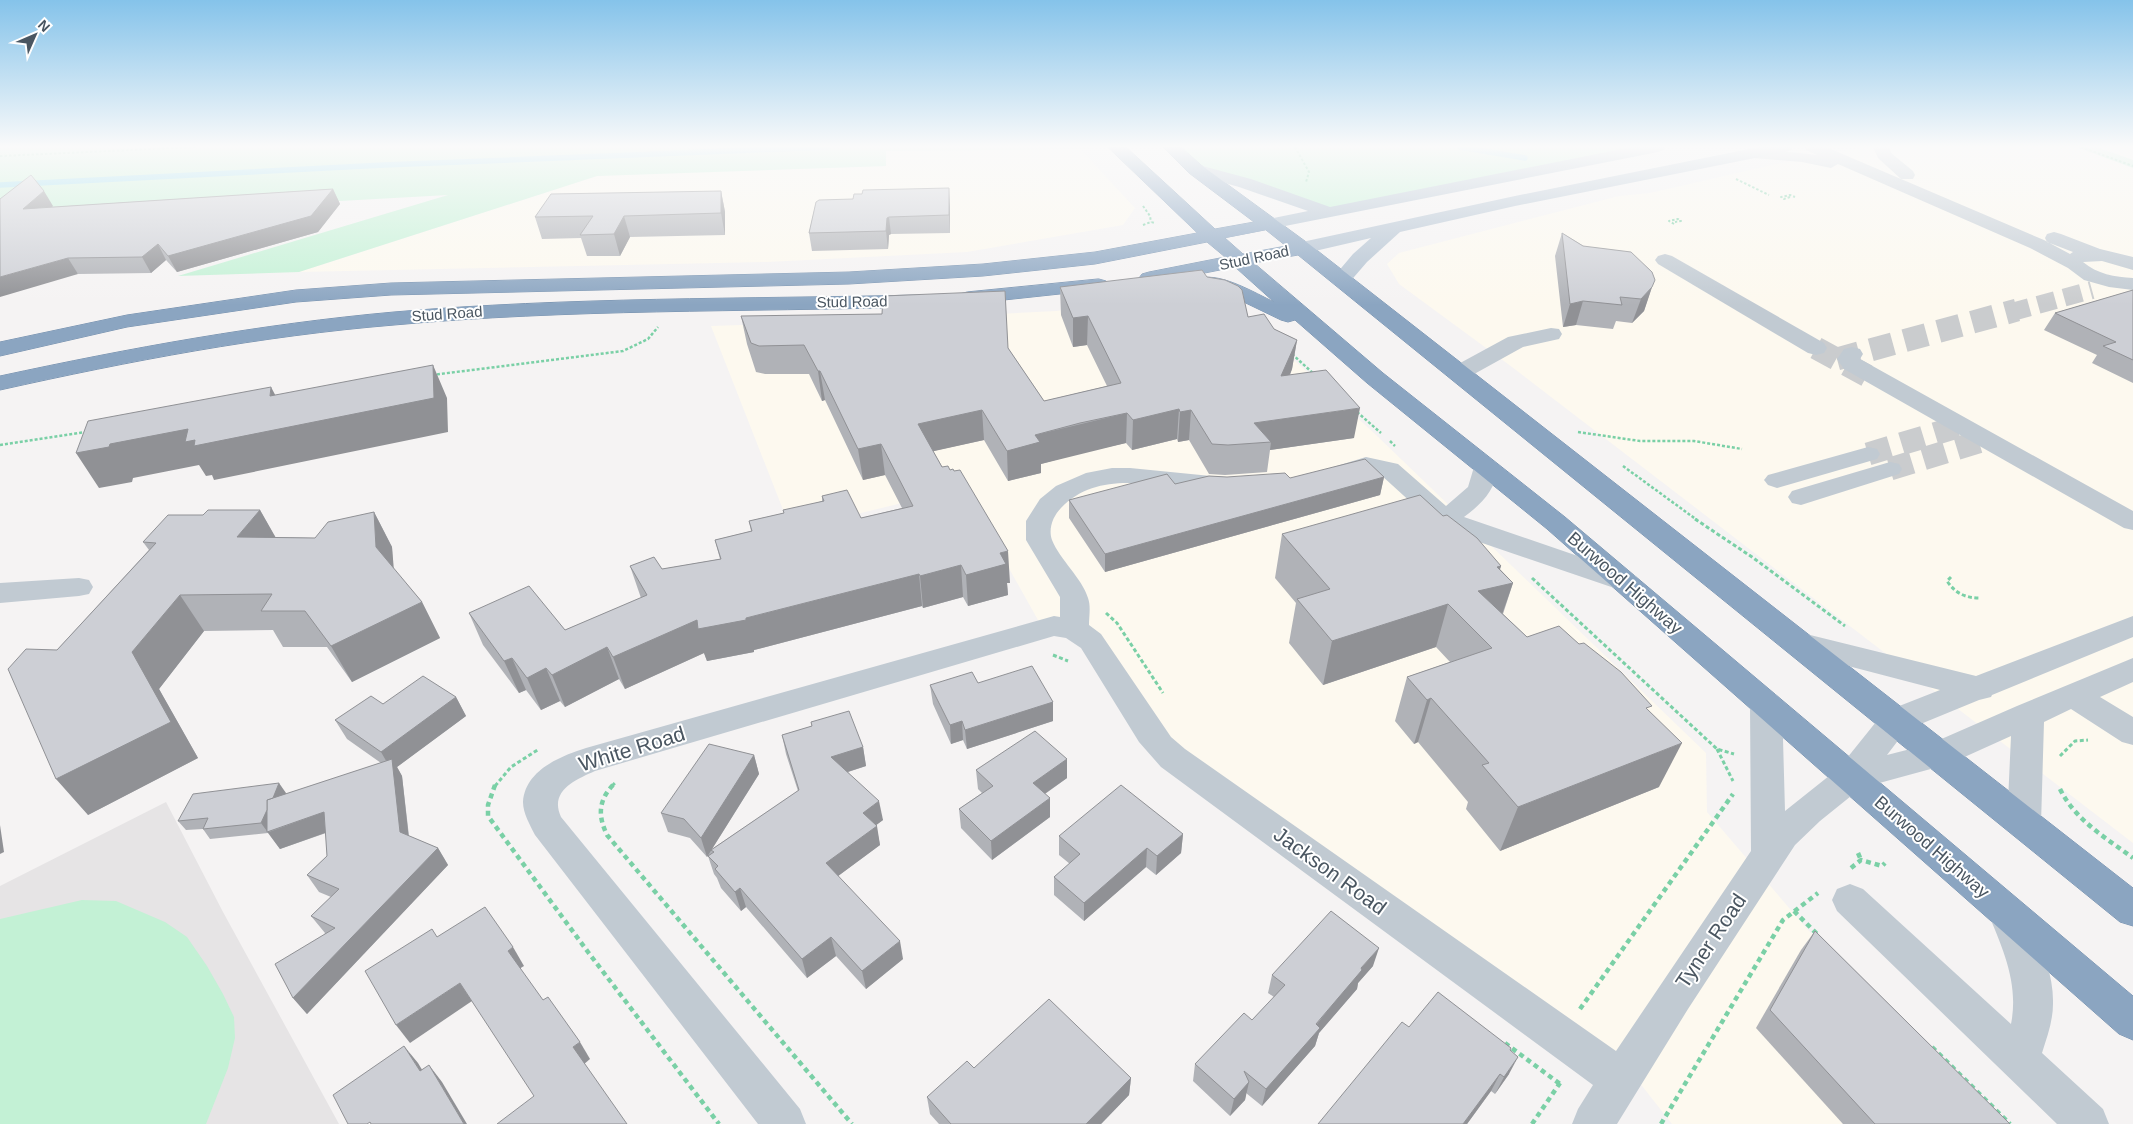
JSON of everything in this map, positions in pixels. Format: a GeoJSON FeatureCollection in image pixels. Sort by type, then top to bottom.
{"type":"FeatureCollection","features":[{"type":"Feature","properties":{"kind":"highway","name":"Burwood Highway"},"geometry":{"type":"LineString","coordinates":[[1156,199],[1172,220],[1211,236],[1381,383],[1626,583],[2133,1021]]}},
{"type":"Feature","properties":{"kind":"highway"},"geometry":{"type":"LineString","coordinates":[[1237,199],[1302,248],[2133,910]]}},
{"type":"Feature","properties":{"kind":"highway"},"geometry":{"type":"LineString","coordinates":[[1095,258],[1172,220]]}},
{"type":"Feature","properties":{"kind":"highway","name":"Stud Road"},"geometry":{"type":"LineString","coordinates":[[0,349],[75,331],[164,314],[296,296],[465,286],[849,278],[1023,266],[1095,258],[1270,224]]}},
{"type":"Feature","properties":{"kind":"highway","name":"Stud Road"},"geometry":{"type":"LineString","coordinates":[[0,383],[192,345],[285,331],[400,318],[589,307],[944,299],[1125,282],[1175,274],[1302,248]]}},
{"type":"Feature","properties":{"kind":"highway"},"geometry":{"type":"LineString","coordinates":[[1175,274],[1232,289],[1319,330]]}},
{"type":"Feature","properties":{"kind":"main road"},"geometry":{"type":"LineString","coordinates":[[1288,199],[1332,213]]}},
{"type":"Feature","properties":{"kind":"main road","name":"Stud Road"},"geometry":{"type":"LineString","coordinates":[[1270,224],[1399,199]]}},
{"type":"Feature","properties":{"kind":"main road","name":"Stud Road"},"geometry":{"type":"LineString","coordinates":[[1302,248],[1528,199]]}},
{"type":"Feature","properties":{"kind":"main road"},"geometry":{"type":"LineString","coordinates":[[1341,280],[1360,258],[1394,229]]}},
{"type":"Feature","properties":{"kind":"street"},"geometry":{"type":"LineString","coordinates":[[1933,199],[2037,244],[2081,269]]}},
{"type":"Feature","properties":{"kind":"street"},"geometry":{"type":"LineString","coordinates":[[1966,199],[2101,255],[2133,264]]}},
{"type":"Feature","properties":{"kind":"street"},"geometry":{"type":"LineString","coordinates":[[2127,284],[2092,290],[2075,258],[2101,255],[2133,257]]}},
{"type":"Feature","properties":{"kind":"street"},"geometry":{"type":"LineString","coordinates":[[1665,260],[1816,348]]}},
{"type":"Feature","properties":{"kind":"street"},"geometry":{"type":"LineString","coordinates":[[1459,373],[1516,342],[1551,334]]}},
{"type":"Feature","properties":{"kind":"street"},"geometry":{"type":"LineString","coordinates":[[1852,354],[1848,359],[1852,364],[2133,522]]}},
{"type":"Feature","properties":{"kind":"street"},"geometry":{"type":"LineString","coordinates":[[1868,454],[1794,487],[1890,469]]}},
{"type":"Feature","properties":{"kind":"street"},"geometry":{"type":"LineString","coordinates":[[1318,478],[1366,464],[1384,467],[1397,474],[1445,519],[1471,532],[1626,583]]}},
{"type":"Feature","properties":{"kind":"street"},"geometry":{"type":"LineString","coordinates":[[1445,519],[1474,497],[1483,484],[1486,467]]}},
{"type":"Feature","properties":{"kind":"street"},"geometry":{"type":"LineString","coordinates":[[1075,616],[1074,597],[1040,540],[1037,531],[1041,517],[1050,504],[1063,492],[1089,479],[1122,473],[1203,485],[1242,484]]}},
{"type":"Feature","properties":{"kind":"street"},"geometry":{"type":"LineString","coordinates":[[0,593],[79,587]]}},
{"type":"Feature","properties":{"kind":"street","name":"Jackson Road"},"geometry":{"type":"LineString","coordinates":[[1075,616],[1150,733],[1173,758],[1621,1080]]}},
{"type":"Feature","properties":{"kind":"street","name":"White Road"},"geometry":{"type":"LineString","coordinates":[[785,1124],[547,826],[540,810],[539,800],[543,791],[560,773],[572,766],[601,756],[1043,629],[1064,626],[1075,616]]}},
{"type":"Feature","properties":{"kind":"street"},"geometry":{"type":"LineString","coordinates":[[1895,722],[1930,706],[1980,689],[2133,626]]}},
{"type":"Feature","properties":{"kind":"street"},"geometry":{"type":"LineString","coordinates":[[1798,643],[1980,689]]}},
{"type":"Feature","properties":{"kind":"street","name":"Tyner Road"},"geometry":{"type":"LineString","coordinates":[[1851,777],[1937,755],[2133,670]]}},
{"type":"Feature","properties":{"kind":"street"},"geometry":{"type":"LineString","coordinates":[[2073,695],[2133,733]]}},
{"type":"Feature","properties":{"kind":"street"},"geometry":{"type":"LineString","coordinates":[[1766,704],[1769,854]]}},
{"type":"Feature","properties":{"kind":"street"},"geometry":{"type":"LineString","coordinates":[[2024,824],[2028,714]]}},
{"type":"Feature","properties":{"kind":"street","name":"Tyner Road"},"geometry":{"type":"LineString","coordinates":[[1593,1124],[1769,854],[1783,836],[1808,811],[1851,777],[1895,722]]}},
{"type":"Feature","properties":{"kind":"street"},"geometry":{"type":"LineString","coordinates":[[1840,887],[2088,1124]]}},
{"type":"Feature","properties":{"kind":"street"},"geometry":{"type":"LineString","coordinates":[[2006,911],[2028,963],[2034,995],[2032,1018],[2020,1060]]}},
{"type":"Feature","properties":{"kind":"path"},"geometry":{"type":"LineString","coordinates":[[427,376],[623,351],[646,341],[653,335],[660,321]]}},
{"type":"Feature","properties":{"kind":"path"},"geometry":{"type":"LineString","coordinates":[[1288,350],[1317,376]]}},
{"type":"Feature","properties":{"kind":"path"},"geometry":{"type":"LineString","coordinates":[[1352,408],[1381,433]]}},
{"type":"Feature","properties":{"kind":"path"},"geometry":{"type":"LineString","coordinates":[[0,445],[88,432]]}},
{"type":"Feature","properties":{"kind":"path"},"geometry":{"type":"LineString","coordinates":[[1586,438],[1578,432],[1640,441],[1694,441],[1742,449]]}},
{"type":"Feature","properties":{"kind":"path"},"geometry":{"type":"LineString","coordinates":[[1617,461],[1678,508],[1740,549],[1821,610],[1846,626]]}},
{"type":"Feature","properties":{"kind":"path"},"geometry":{"type":"LineString","coordinates":[[1527,573],[1717,748],[1735,787],[1580,1009],[1574,1001]]}},
{"type":"Feature","properties":{"kind":"path"},"geometry":{"type":"LineString","coordinates":[[1951,577],[1947,581],[1957,593],[1967,597],[1980,598]]}},
{"type":"Feature","properties":{"kind":"path"},"geometry":{"type":"LineString","coordinates":[[1075,616],[1103,611],[1117,623],[1168,700]]}},
{"type":"Feature","properties":{"kind":"path"},"geometry":{"type":"LineString","coordinates":[[1048,654],[1061,657],[1073,667]]}},
{"type":"Feature","properties":{"kind":"path"},"geometry":{"type":"LineString","coordinates":[[2056,761],[2065,749],[2075,741],[2088,740],[2096,743]]}},
{"type":"Feature","properties":{"kind":"path"},"geometry":{"type":"LineString","coordinates":[[544,747],[520,760],[503,775],[489,798],[488,816],[588,952],[719,1124]]}},
{"type":"Feature","properties":{"kind":"path"},"geometry":{"type":"LineString","coordinates":[[1717,748],[1735,754]]}},
{"type":"Feature","properties":{"kind":"path"},"geometry":{"type":"LineString","coordinates":[[620,780],[605,794],[600,807],[599,819],[607,836],[852,1124]]}},
{"type":"Feature","properties":{"kind":"path"},"geometry":{"type":"LineString","coordinates":[[2058,783],[2063,797],[2077,814],[2133,858]]}},
{"type":"Feature","properties":{"kind":"path"},"geometry":{"type":"LineString","coordinates":[[1858,853],[1862,860],[1882,866],[1885,863]]}},
{"type":"Feature","properties":{"kind":"path"},"geometry":{"type":"LineString","coordinates":[[1661,1124],[1783,920],[1794,911],[1840,887],[1862,860]]}},
{"type":"Feature","properties":{"kind":"path"},"geometry":{"type":"LineString","coordinates":[[1794,911],[1822,939]]}},
{"type":"Feature","properties":{"kind":"path"},"geometry":{"type":"LineString","coordinates":[[1497,1037],[1560,1084]]}},
{"type":"Feature","properties":{"kind":"path"},"geometry":{"type":"LineString","coordinates":[[1926,1042],[2010,1124]]}},
{"type":"Feature","properties":{"kind":"path"},"geometry":{"type":"LineString","coordinates":[[1532,1124],[1564,1078]]}},
{"type":"Feature","properties":{"kind":"shaded area"},"geometry":{"type":"Polygon","coordinates":[[[524,199],[1127,199],[1135,208],[1123,225],[967,252],[767,262],[299,272],[524,199]]]}},
{"type":"Feature","properties":{"kind":"shaded area"},"geometry":{"type":"Polygon","coordinates":[[[1606,199],[2133,199],[2133,843],[1512,367],[1399,284],[1387,264],[1399,253],[1606,199]]]}},
{"type":"Feature","properties":{"kind":"shaded area"},"geometry":{"type":"Polygon","coordinates":[[[1186,292],[1237,308],[1375,434],[1706,753],[1707,812],[1808,930],[2004,1124],[1672,1124],[1628,1068],[1173,758],[1091,641],[1043,629],[964,488],[791,530],[711,326],[866,321],[1056,311],[1186,292]]]}},
{"type":"Feature","properties":{"kind":"shaded area"},"geometry":{"type":"Polygon","coordinates":[[[166,802],[223,912],[339,1124],[0,1124],[0,886],[166,802]]]}},
{"type":"Feature","properties":{"kind":"green space"},"geometry":{"type":"Polygon","coordinates":[[[0,199],[368,199],[0,220],[0,199]]]}},
{"type":"Feature","properties":{"kind":"green space"},"geometry":{"type":"Polygon","coordinates":[[[433,199],[524,199],[299,272],[178,276],[433,199]]]}},
{"type":"Feature","properties":{"kind":"green space"},"geometry":{"type":"Polygon","coordinates":[[[1290,199],[1399,199],[1332,213],[1290,199]]]}},
{"type":"Feature","properties":{"kind":"green space"},"geometry":{"type":"Polygon","coordinates":[[[82,900],[116,901],[165,922],[187,937],[223,994],[234,1017],[235,1038],[228,1068],[206,1124],[0,1124],[0,919],[82,900]]]}},
{"type":"Feature","properties":{"kind":"building"},"geometry":{"type":"Polygon","coordinates":[[[0,199],[34,199],[23,209],[171,199],[324,199],[311,216],[168,256],[158,244],[142,257],[68,258],[0,277],[0,199]]]}},
{"type":"Feature","properties":{"kind":"building"},"geometry":{"type":"Polygon","coordinates":[[[547,199],[721,199],[721,213],[624,216],[614,234],[580,235],[593,216],[535,217],[547,199]]]}},
{"type":"Feature","properties":{"kind":"building"},"geometry":{"type":"Polygon","coordinates":[[[949,199],[949,215],[889,217],[887,218],[886,231],[809,233],[816,202],[819,200],[949,199]]]}},
{"type":"Feature","properties":{"kind":"building"},"geometry":{"type":"Polygon","coordinates":[[[1562,233],[1583,246],[1631,252],[1652,272],[1655,280],[1652,287],[1641,299],[1620,297],[1622,305],[1583,301],[1570,304],[1562,233]]]}},
{"type":"Feature","properties":{"kind":"building"},"geometry":{"type":"Polygon","coordinates":[[[1202,270],[1207,277],[1225,280],[1242,290],[1248,317],[1264,314],[1274,329],[1297,340],[1281,376],[1326,370],[1360,408],[1254,423],[1271,442],[1228,445],[1212,444],[1191,410],[1180,412],[1179,409],[1133,420],[1127,413],[1080,423],[1035,435],[1040,442],[1007,451],[982,410],[918,424],[942,467],[948,466],[950,470],[953,469],[954,471],[960,470],[1008,551],[1000,553],[1006,564],[966,575],[961,565],[746,618],[746,620],[698,629],[697,620],[613,657],[607,647],[552,675],[546,668],[527,678],[512,658],[504,661],[469,613],[529,586],[565,630],[647,595],[630,566],[654,557],[662,569],[721,559],[715,540],[752,531],[749,521],[784,513],[783,510],[824,501],[822,496],[847,490],[861,518],[913,506],[881,444],[858,449],[820,371],[818,371],[804,345],[759,346],[751,343],[741,316],[882,314],[883,296],[1005,291],[1008,348],[1044,401],[1121,383],[1088,316],[1073,318],[1060,287],[1202,270]]]}},
{"type":"Feature","properties":{"kind":"building"},"geometry":{"type":"Polygon","coordinates":[[[2133,290],[2133,360],[2103,346],[2116,342],[2055,313],[2133,290]]]}},
{"type":"Feature","properties":{"kind":"building"},"geometry":{"type":"Polygon","coordinates":[[[433,365],[434,398],[194,446],[195,440],[185,442],[188,429],[110,444],[109,447],[76,453],[88,421],[271,387],[270,396],[433,365]]]}},
{"type":"Feature","properties":{"kind":"building"},"geometry":{"type":"Polygon","coordinates":[[[1365,459],[1384,477],[1105,554],[1069,500],[1167,474],[1175,484],[1209,476],[1227,477],[1285,473],[1290,478],[1365,459]]]}},
{"type":"Feature","properties":{"kind":"building"},"geometry":{"type":"Polygon","coordinates":[[[1420,495],[1443,516],[1447,515],[1477,538],[1501,566],[1497,567],[1513,583],[1478,591],[1527,637],[1559,626],[1579,644],[1584,643],[1621,672],[1652,706],[1646,708],[1682,743],[1518,807],[1482,765],[1489,763],[1431,698],[1427,700],[1407,677],[1492,648],[1448,604],[1332,641],[1297,599],[1330,589],[1282,534],[1420,495]]]}},
{"type":"Feature","properties":{"kind":"building"},"geometry":{"type":"Polygon","coordinates":[[[208,510],[260,510],[237,537],[315,538],[328,522],[374,512],[376,547],[422,602],[331,646],[305,611],[261,611],[272,594],[180,595],[132,652],[171,722],[56,779],[8,669],[26,649],[57,650],[156,543],[143,542],[168,515],[203,515],[208,510]]]}},
{"type":"Feature","properties":{"kind":"building"},"geometry":{"type":"Polygon","coordinates":[[[1032,666],[1053,702],[965,730],[962,721],[950,725],[930,685],[972,672],[978,683],[1032,666]]]}},
{"type":"Feature","properties":{"kind":"building"},"geometry":{"type":"Polygon","coordinates":[[[423,676],[456,697],[381,752],[335,720],[371,696],[383,704],[423,676]]]}},
{"type":"Feature","properties":{"kind":"building"},"geometry":{"type":"Polygon","coordinates":[[[849,711],[863,747],[831,757],[879,801],[863,813],[877,826],[826,863],[900,941],[862,971],[831,937],[802,959],[740,888],[735,892],[715,869],[718,866],[708,856],[714,852],[711,850],[799,790],[782,735],[812,726],[811,722],[849,711]]]}},
{"type":"Feature","properties":{"kind":"building"},"geometry":{"type":"Polygon","coordinates":[[[1035,731],[1067,759],[1033,783],[1050,798],[991,841],[959,809],[993,786],[976,770],[1035,731]]]}},
{"type":"Feature","properties":{"kind":"building"},"geometry":{"type":"Polygon","coordinates":[[[709,744],[754,755],[701,838],[684,819],[661,813],[709,744]]]}},
{"type":"Feature","properties":{"kind":"building"},"geometry":{"type":"Polygon","coordinates":[[[392,759],[400,832],[438,848],[293,998],[275,964],[335,928],[311,916],[339,889],[307,875],[327,856],[324,812],[267,832],[267,800],[392,759]]]}},
{"type":"Feature","properties":{"kind":"building"},"geometry":{"type":"Polygon","coordinates":[[[279,783],[273,798],[267,800],[267,810],[261,823],[203,829],[208,818],[178,821],[193,794],[279,783]]]}},
{"type":"Feature","properties":{"kind":"building"},"geometry":{"type":"Polygon","coordinates":[[[1121,785],[1183,834],[1157,856],[1147,848],[1084,903],[1054,877],[1080,854],[1059,836],[1121,785]]]}},
{"type":"Feature","properties":{"kind":"building"},"geometry":{"type":"Polygon","coordinates":[[[485,907],[513,947],[508,951],[543,1000],[548,997],[580,1042],[573,1047],[627,1124],[497,1124],[534,1096],[460,983],[396,1025],[365,971],[432,929],[437,937],[485,907]]]}},
{"type":"Feature","properties":{"kind":"building"},"geometry":{"type":"Polygon","coordinates":[[[1331,911],[1379,948],[1316,1024],[1320,1028],[1266,1089],[1244,1071],[1249,1082],[1234,1099],[1195,1064],[1244,1013],[1252,1020],[1285,985],[1272,975],[1331,911]]]}},
{"type":"Feature","properties":{"kind":"building"},"geometry":{"type":"Polygon","coordinates":[[[1815,931],[2010,1124],[1875,1124],[1770,1010],[1815,931]]]}},
{"type":"Feature","properties":{"kind":"building"},"geometry":{"type":"Polygon","coordinates":[[[1438,992],[1511,1048],[1510,1050],[1518,1057],[1504,1077],[1500,1074],[1463,1124],[1318,1124],[1402,1022],[1409,1027],[1438,992]]]}},
{"type":"Feature","properties":{"kind":"building"},"geometry":{"type":"Polygon","coordinates":[[[1049,999],[1131,1078],[1086,1124],[951,1124],[927,1097],[967,1061],[974,1068],[1049,999]]]}},
{"type":"Feature","properties":{"kind":"building"},"geometry":{"type":"Polygon","coordinates":[[[404,1046],[420,1071],[429,1065],[464,1124],[371,1124],[370,1122],[367,1124],[348,1124],[333,1095],[404,1046]]]}},
{"type":"Feature","properties":{"kind":"tunnel"},"geometry":{"type":"LineString","coordinates":[[2012,312],[2092,290]]}},
{"type":"Feature","properties":{"kind":"tunnel"},"geometry":{"type":"LineString","coordinates":[[1837,359],[2017,310]]}},
{"type":"Feature","properties":{"kind":"tunnel"},"geometry":{"type":"LineString","coordinates":[[1816,348],[1871,378]]}},
{"type":"Feature","properties":{"kind":"tunnel"},"geometry":{"type":"LineString","coordinates":[[1868,454],[1957,427]]}},
{"type":"Feature","properties":{"kind":"tunnel"},"geometry":{"type":"LineString","coordinates":[[1890,469],[1981,441]]}}]}
